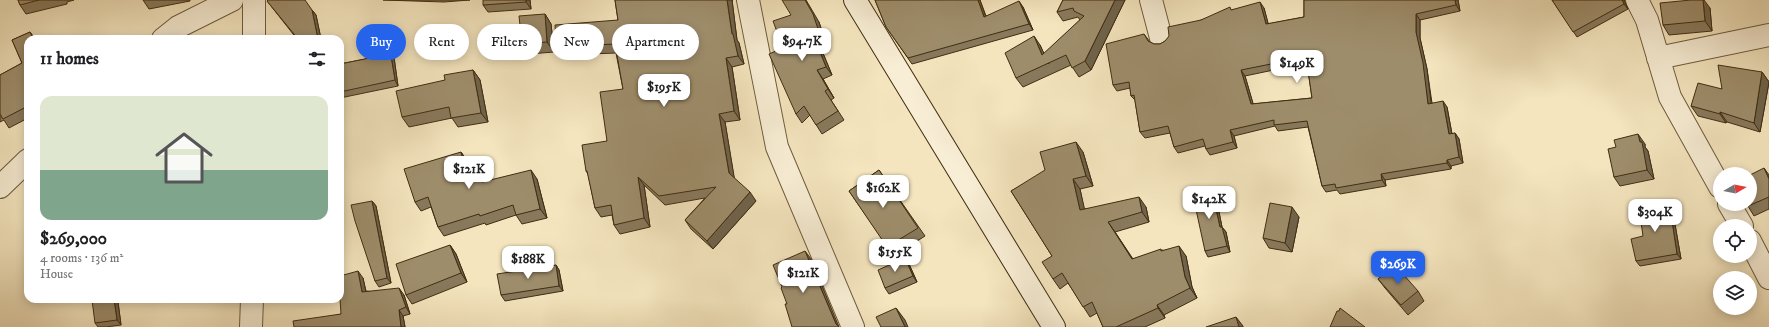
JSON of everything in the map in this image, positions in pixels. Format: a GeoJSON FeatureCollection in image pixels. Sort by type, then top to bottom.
{"type":"FeatureCollection","features":[{"type":"Feature","properties":{"kind":"street"},"geometry":{"type":"LineString","coordinates":[[168,35],[178,27],[232,0]]}},
{"type":"Feature","properties":{"kind":"street"},"geometry":{"type":"LineString","coordinates":[[254,0],[254,35]]}},
{"type":"Feature","properties":{"kind":"street"},"geometry":{"type":"LineString","coordinates":[[748,0],[777,147],[853,327]]}},
{"type":"Feature","properties":{"kind":"street"},"geometry":{"type":"LineString","coordinates":[[856,0],[1054,327]]}},
{"type":"Feature","properties":{"kind":"street"},"geometry":{"type":"LineString","coordinates":[[1151,0],[1160,38]]}},
{"type":"Feature","properties":{"kind":"street"},"geometry":{"type":"LineString","coordinates":[[1637,0],[1647,20],[1670,97],[1713,174]]}},
{"type":"Feature","properties":{"kind":"street"},"geometry":{"type":"LineString","coordinates":[[1658,58],[1769,35]]}},
{"type":"Feature","properties":{"kind":"street"},"geometry":{"type":"LineString","coordinates":[[0,187],[24,164]]}},
{"type":"Feature","properties":{"kind":"street"},"geometry":{"type":"LineString","coordinates":[[1757,255],[1769,278]]}},
{"type":"Feature","properties":{"kind":"street"},"geometry":{"type":"LineString","coordinates":[[251,327],[252,303]]}},
{"type":"Feature","properties":{"kind":"building"},"geometry":{"type":"Polygon","coordinates":[[[18,0],[39,0],[20,5],[18,0]]]}},
{"type":"Feature","properties":{"kind":"building"},"geometry":{"type":"Polygon","coordinates":[[[305,0],[312,10],[317,35],[295,35],[267,1],[305,0]]]}},
{"type":"Feature","properties":{"kind":"building"},"geometry":{"type":"Polygon","coordinates":[[[483,0],[526,0],[526,2],[483,5],[483,0]]]}},
{"type":"Feature","properties":{"kind":"building"},"geometry":{"type":"Polygon","coordinates":[[[615,0],[727,0],[732,34],[738,56],[726,58],[734,111],[719,114],[729,173],[750,192],[707,241],[685,220],[716,187],[659,196],[638,177],[644,218],[614,225],[611,205],[595,208],[586,171],[582,145],[607,141],[600,92],[623,89],[618,60],[699,60],[699,24],[612,24],[612,44],[604,45],[604,24],[568,24],[618,20],[615,0]]]}},
{"type":"Feature","properties":{"kind":"building"},"geometry":{"type":"Polygon","coordinates":[[[782,0],[805,0],[813,14],[820,35],[814,37],[826,67],[817,70],[828,89],[825,91],[838,111],[816,125],[804,106],[796,114],[769,54],[783,48],[773,21],[791,15],[782,0]]]}},
{"type":"Feature","properties":{"kind":"building"},"geometry":{"type":"Polygon","coordinates":[[[875,0],[978,0],[984,17],[1019,1],[1029,24],[908,58],[886,27],[875,0]]]}},
{"type":"Feature","properties":{"kind":"building"},"geometry":{"type":"Polygon","coordinates":[[[1063,0],[1115,0],[1085,61],[1072,68],[1066,55],[1016,78],[1005,53],[1034,36],[1042,55],[1084,16],[1074,11],[1073,8],[1057,12],[1063,0]]]}},
{"type":"Feature","properties":{"kind":"building"},"geometry":{"type":"Polygon","coordinates":[[[1304,0],[1455,0],[1456,5],[1416,14],[1416,32],[1423,63],[1428,104],[1443,101],[1449,134],[1455,133],[1459,157],[1447,160],[1447,163],[1381,174],[1382,180],[1336,188],[1335,184],[1322,186],[1307,121],[1274,125],[1274,120],[1230,130],[1233,142],[1206,149],[1203,139],[1174,147],[1168,126],[1140,132],[1134,95],[1131,96],[1129,82],[1113,85],[1106,44],[1144,34],[1148,41],[1154,44],[1160,44],[1169,36],[1168,27],[1201,20],[1230,7],[1231,10],[1260,2],[1266,24],[1304,17],[1304,0]],[[1306,57],[1241,70],[1251,104],[1312,98],[1306,57]]]}},
{"type":"Feature","properties":{"kind":"building"},"geometry":{"type":"Polygon","coordinates":[[[1552,0],[1622,0],[1624,4],[1573,32],[1552,0]]]}},
{"type":"Feature","properties":{"kind":"building"},"geometry":{"type":"Polygon","coordinates":[[[1703,0],[1705,21],[1663,25],[1660,3],[1703,0]]]}},
{"type":"Feature","properties":{"kind":"building"},"geometry":{"type":"Polygon","coordinates":[[[545,14],[547,42],[542,42],[542,24],[520,24],[519,16],[545,14]]]}},
{"type":"Feature","properties":{"kind":"building"},"geometry":{"type":"Polygon","coordinates":[[[30,32],[31,35],[24,35],[24,108],[3,119],[0,114],[0,75],[22,63],[12,40],[30,32]]]}},
{"type":"Feature","properties":{"kind":"building"},"geometry":{"type":"Polygon","coordinates":[[[360,60],[392,60],[395,80],[344,91],[344,63],[360,60]]]}},
{"type":"Feature","properties":{"kind":"building"},"geometry":{"type":"Polygon","coordinates":[[[1718,65],[1762,72],[1754,123],[1720,112],[1720,114],[1691,106],[1698,83],[1722,89],[1718,65]]]}},
{"type":"Feature","properties":{"kind":"building"},"geometry":{"type":"Polygon","coordinates":[[[473,70],[481,113],[451,118],[449,107],[402,117],[396,91],[445,80],[444,75],[473,70]]]}},
{"type":"Feature","properties":{"kind":"building"},"geometry":{"type":"Polygon","coordinates":[[[1638,134],[1640,142],[1642,142],[1647,170],[1614,177],[1608,149],[1616,147],[1614,140],[1638,134]]]}},
{"type":"Feature","properties":{"kind":"building"},"geometry":{"type":"Polygon","coordinates":[[[1076,142],[1086,176],[1073,179],[1080,210],[1139,197],[1142,212],[1108,222],[1132,259],[1161,249],[1161,251],[1179,246],[1185,277],[1190,288],[1157,305],[1158,308],[1116,327],[1103,327],[1092,302],[1083,307],[1062,273],[1053,279],[1042,262],[1052,256],[1011,191],[1045,170],[1040,152],[1076,142]]]}},
{"type":"Feature","properties":{"kind":"building"},"geometry":{"type":"Polygon","coordinates":[[[461,152],[466,172],[478,168],[482,182],[531,170],[540,209],[516,215],[513,205],[480,216],[479,214],[438,227],[428,197],[415,202],[404,169],[461,152]]]}},
{"type":"Feature","properties":{"kind":"building"},"geometry":{"type":"Polygon","coordinates":[[[1764,168],[1769,179],[1769,197],[1757,202],[1757,172],[1764,168]]]}},
{"type":"Feature","properties":{"kind":"building"},"geometry":{"type":"Polygon","coordinates":[[[879,170],[918,228],[887,247],[849,191],[879,170]]]}},
{"type":"Feature","properties":{"kind":"building"},"geometry":{"type":"Polygon","coordinates":[[[1211,187],[1220,227],[1222,227],[1227,246],[1205,251],[1192,191],[1211,187]]]}},
{"type":"Feature","properties":{"kind":"building"},"geometry":{"type":"Polygon","coordinates":[[[372,201],[387,278],[375,281],[351,205],[372,201]]]}},
{"type":"Feature","properties":{"kind":"building"},"geometry":{"type":"Polygon","coordinates":[[[1669,201],[1677,254],[1636,261],[1631,239],[1643,236],[1639,208],[1669,201]]]}},
{"type":"Feature","properties":{"kind":"building"},"geometry":{"type":"Polygon","coordinates":[[[1270,203],[1292,207],[1285,243],[1263,238],[1270,203]]]}},
{"type":"Feature","properties":{"kind":"building"},"geometry":{"type":"Polygon","coordinates":[[[450,245],[461,273],[406,295],[396,264],[450,245]]]}},
{"type":"Feature","properties":{"kind":"building"},"geometry":{"type":"Polygon","coordinates":[[[805,251],[836,324],[839,327],[792,327],[785,304],[787,304],[781,288],[782,287],[773,265],[805,251]]]}},
{"type":"Feature","properties":{"kind":"building"},"geometry":{"type":"Polygon","coordinates":[[[905,258],[913,276],[885,288],[878,270],[905,258]]]}},
{"type":"Feature","properties":{"kind":"building"},"geometry":{"type":"Polygon","coordinates":[[[556,265],[559,286],[501,295],[497,274],[556,265]]]}},
{"type":"Feature","properties":{"kind":"building"},"geometry":{"type":"Polygon","coordinates":[[[1395,265],[1418,291],[1401,305],[1378,279],[1395,265]]]}},
{"type":"Feature","properties":{"kind":"building"},"geometry":{"type":"Polygon","coordinates":[[[358,271],[362,292],[399,288],[406,307],[399,310],[401,327],[294,327],[293,321],[341,314],[340,303],[344,303],[344,275],[358,271]]]}},
{"type":"Feature","properties":{"kind":"building"},"geometry":{"type":"Polygon","coordinates":[[[92,303],[115,303],[117,320],[95,323],[92,303]]]}},
{"type":"Feature","properties":{"kind":"building"},"geometry":{"type":"Polygon","coordinates":[[[896,308],[905,327],[881,327],[876,317],[896,308]]]}},
{"type":"Feature","properties":{"kind":"building"},"geometry":{"type":"Polygon","coordinates":[[[1340,308],[1365,327],[1330,327],[1337,311],[1339,311],[1340,308]]]}},
{"type":"Feature","properties":{"kind":"building"},"geometry":{"type":"Polygon","coordinates":[[[1236,317],[1239,327],[1206,327],[1236,317]]]}}]}
